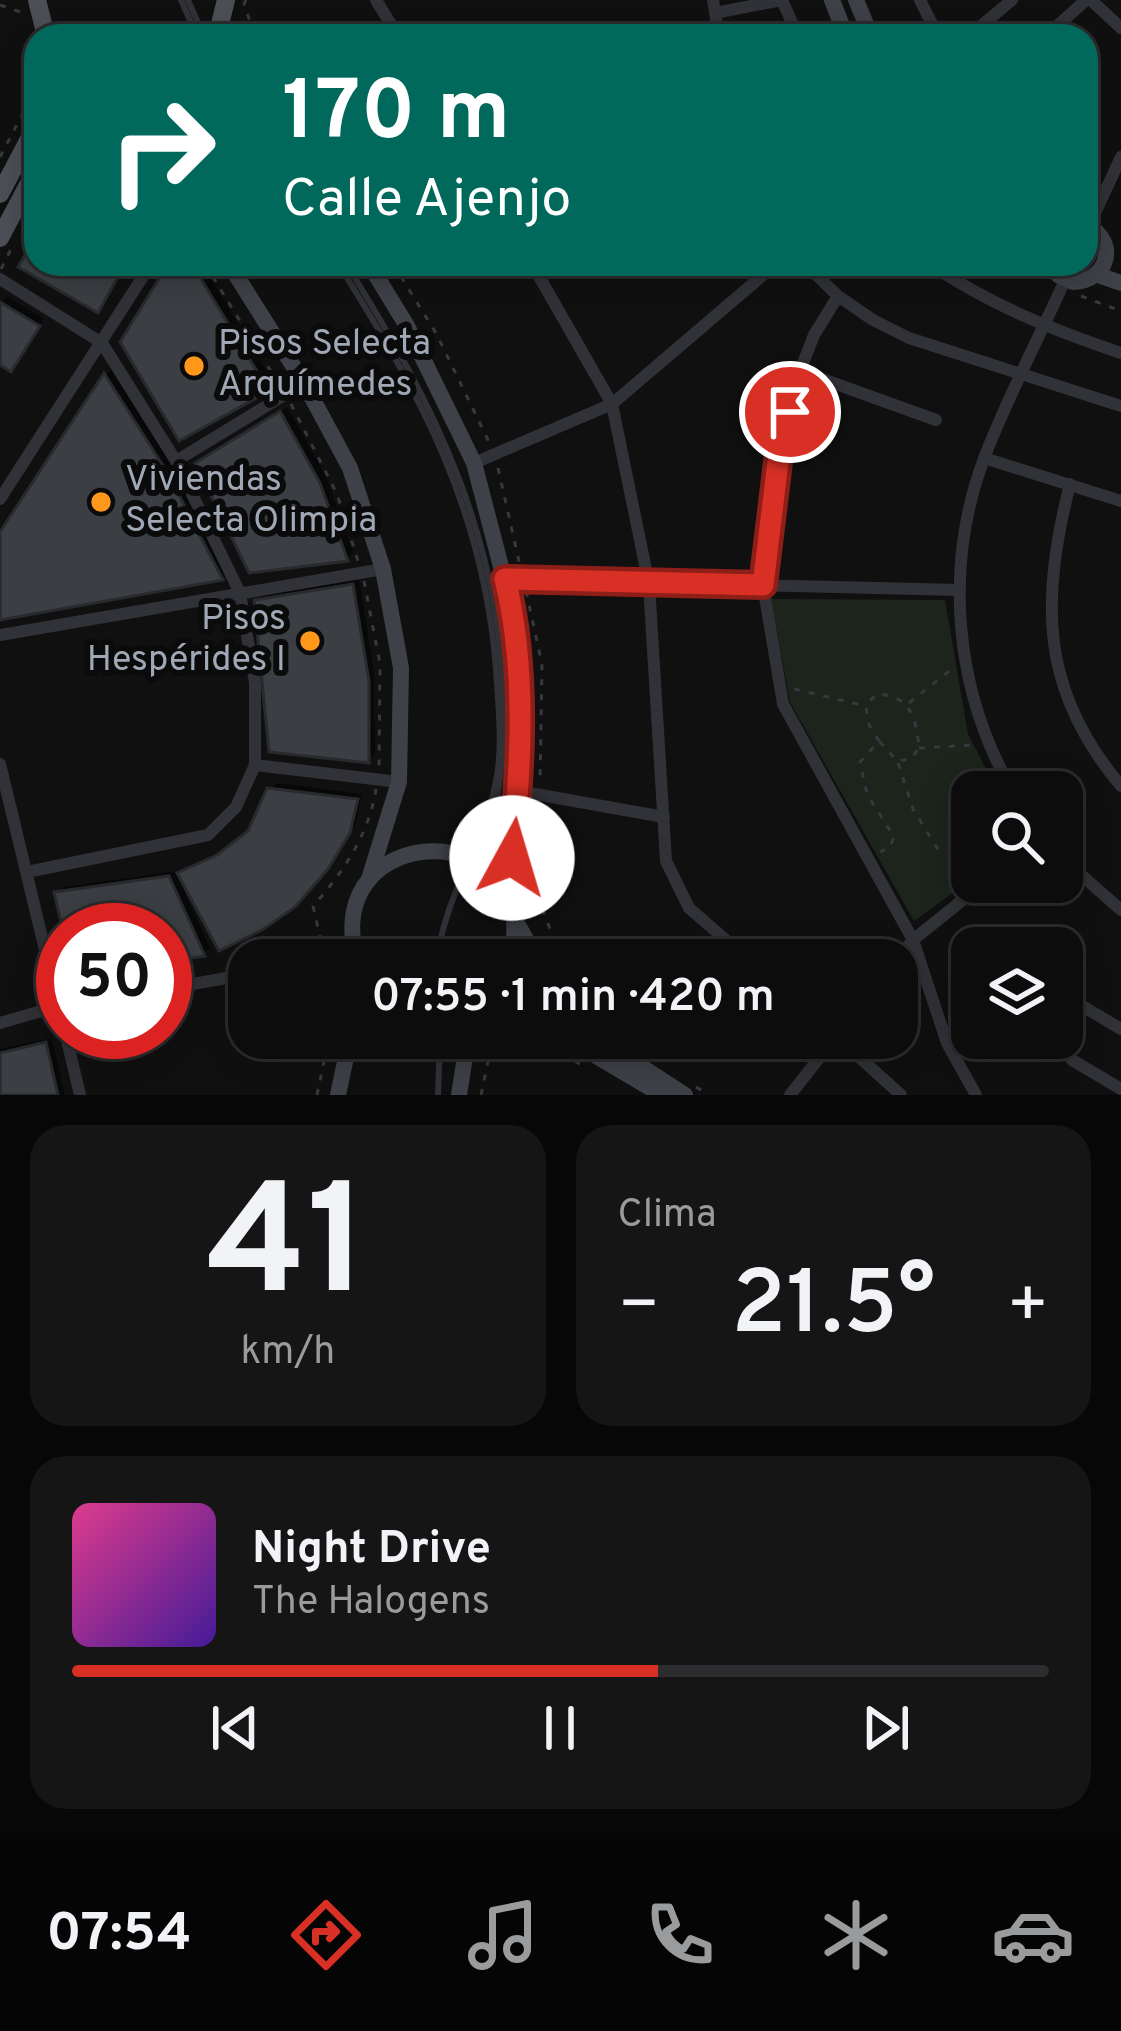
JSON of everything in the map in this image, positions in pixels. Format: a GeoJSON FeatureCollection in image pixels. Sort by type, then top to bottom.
{"type":"FeatureCollection","features":[{"type":"Feature","properties":{"kind":"main road"},"geometry":{"type":"LineString","coordinates":[[0,194],[24,149]]}},
{"type":"Feature","properties":{"kind":"main road"},"geometry":{"type":"LineString","coordinates":[[0,238],[24,193]]}},
{"type":"Feature","properties":{"kind":"main road"},"geometry":{"type":"LineString","coordinates":[[1114,258],[1098,275],[1121,283]]}},
{"type":"Feature","properties":{"kind":"main road"},"geometry":{"type":"LineString","coordinates":[[237,276],[304,383],[350,468],[383,569],[401,668],[399,782],[369,879],[358,898],[352,920],[354,939]]}},
{"type":"Feature","properties":{"kind":"main road"},"geometry":{"type":"LineString","coordinates":[[376,276],[407,326],[475,463],[517,628],[518,791],[508,897]]}},
{"type":"Feature","properties":{"kind":"main road"},"geometry":{"type":"LineString","coordinates":[[1062,276],[1082,283],[1096,276]]}},
{"type":"Feature","properties":{"kind":"main road"},"geometry":{"type":"LineString","coordinates":[[369,879],[385,864],[427,849],[470,857],[498,881],[526,939]]}},
{"type":"Feature","properties":{"kind":"main road"},"geometry":{"type":"LineString","coordinates":[[513,939],[515,920]]}},
{"type":"Feature","properties":{"kind":"main road"},"geometry":{"type":"LineString","coordinates":[[338,1095],[346,1059]]}},
{"type":"Feature","properties":{"kind":"main road"},"geometry":{"type":"LineString","coordinates":[[459,1095],[465,1059]]}},
{"type":"Feature","properties":{"kind":"main road"},"geometry":{"type":"LineString","coordinates":[[601,1059],[662,1095]]}},
{"type":"Feature","properties":{"kind":"main road"},"geometry":{"type":"LineString","coordinates":[[629,1059],[685,1095]]}},
{"type":"Feature","properties":{"kind":"street"},"geometry":{"type":"LineString","coordinates":[[714,7],[782,0],[793,24]]}},
{"type":"Feature","properties":{"kind":"street"},"geometry":{"type":"LineString","coordinates":[[983,24],[1012,0]]}},
{"type":"Feature","properties":{"kind":"street"},"geometry":{"type":"LineString","coordinates":[[1060,24],[1089,0],[1121,28]]}},
{"type":"Feature","properties":{"kind":"street"},"geometry":{"type":"LineString","coordinates":[[1114,190],[1121,157]]}},
{"type":"Feature","properties":{"kind":"street"},"geometry":{"type":"LineString","coordinates":[[0,499],[144,276]]}},
{"type":"Feature","properties":{"kind":"street"},"geometry":{"type":"LineString","coordinates":[[539,276],[612,404],[649,584],[665,861],[689,908],[725,939]]}},
{"type":"Feature","properties":{"kind":"street"},"geometry":{"type":"LineString","coordinates":[[475,463],[612,404],[762,276]]}},
{"type":"Feature","properties":{"kind":"street"},"geometry":{"type":"LineString","coordinates":[[817,276],[873,320],[909,338],[1121,406]]}},
{"type":"Feature","properties":{"kind":"street"},"geometry":{"type":"LineString","coordinates":[[947,276],[970,292],[1044,326],[1121,353]]}},
{"type":"Feature","properties":{"kind":"street"},"geometry":{"type":"LineString","coordinates":[[0,279],[102,343],[176,461],[240,592],[255,682],[255,765],[236,807],[208,836],[26,872]]}},
{"type":"Feature","properties":{"kind":"street"},"geometry":{"type":"LineString","coordinates":[[1002,771],[988,744],[964,659],[959,590],[966,521],[985,458],[1065,280]]}},
{"type":"Feature","properties":{"kind":"street"},"geometry":{"type":"LineString","coordinates":[[838,296],[814,334],[800,371],[779,454],[763,585],[783,704],[912,939]]}},
{"type":"Feature","properties":{"kind":"street"},"geometry":{"type":"LineString","coordinates":[[800,371],[937,420]]}},
{"type":"Feature","properties":{"kind":"street"},"geometry":{"type":"LineString","coordinates":[[176,461],[304,383]]}},
{"type":"Feature","properties":{"kind":"street"},"geometry":{"type":"LineString","coordinates":[[985,458],[1121,501]]}},
{"type":"Feature","properties":{"kind":"street"},"geometry":{"type":"LineString","coordinates":[[1070,484],[1049,586],[1055,653],[1075,716],[1121,786]]}},
{"type":"Feature","properties":{"kind":"street"},"geometry":{"type":"LineString","coordinates":[[0,635],[383,569]]}},
{"type":"Feature","properties":{"kind":"street"},"geometry":{"type":"LineString","coordinates":[[505,579],[959,590]]}},
{"type":"Feature","properties":{"kind":"street"},"geometry":{"type":"LineString","coordinates":[[0,764],[36,910]]}},
{"type":"Feature","properties":{"kind":"street"},"geometry":{"type":"LineString","coordinates":[[255,765],[399,782]]}},
{"type":"Feature","properties":{"kind":"street"},"geometry":{"type":"LineString","coordinates":[[518,791],[664,817]]}},
{"type":"Feature","properties":{"kind":"street"},"geometry":{"type":"LineString","coordinates":[[1083,877],[1121,910]]}},
{"type":"Feature","properties":{"kind":"street"},"geometry":{"type":"LineString","coordinates":[[914,939],[959,903]]}},
{"type":"Feature","properties":{"kind":"street"},"geometry":{"type":"LineString","coordinates":[[918,955],[947,1043],[976,1095]]}},
{"type":"Feature","properties":{"kind":"street"},"geometry":{"type":"LineString","coordinates":[[192,984],[228,978]]}},
{"type":"Feature","properties":{"kind":"street"},"geometry":{"type":"LineString","coordinates":[[1083,1007],[1121,1029]]}},
{"type":"Feature","properties":{"kind":"street"},"geometry":{"type":"LineString","coordinates":[[0,1023],[36,1012]]}},
{"type":"Feature","properties":{"kind":"street"},"geometry":{"type":"LineString","coordinates":[[947,1043],[951,1040]]}},
{"type":"Feature","properties":{"kind":"street"},"geometry":{"type":"LineString","coordinates":[[71,1059],[80,1095]]}},
{"type":"Feature","properties":{"kind":"street"},"geometry":{"type":"LineString","coordinates":[[790,1095],[820,1059]]}},
{"type":"Feature","properties":{"kind":"street"},"geometry":{"type":"LineString","coordinates":[[861,1059],[901,1095]]}},
{"type":"Feature","properties":{"kind":"street"},"geometry":{"type":"LineString","coordinates":[[1071,1059],[1121,1089]]}},
{"type":"Feature","properties":{"kind":"lane"},"geometry":{"type":"LineString","coordinates":[[349,276],[434,413],[469,503],[498,627],[502,769],[494,812],[449,901],[441,939]]}},
{"type":"Feature","properties":{"kind":"lane"},"geometry":{"type":"LineString","coordinates":[[438,1095],[441,1059]]}},
{"type":"Feature","properties":{"kind":"path"},"geometry":{"type":"LineString","coordinates":[[0,4],[24,11],[35,24]]}},
{"type":"Feature","properties":{"kind":"path"},"geometry":{"type":"LineString","coordinates":[[0,157],[24,111]]}},
{"type":"Feature","properties":{"kind":"path"},"geometry":{"type":"LineString","coordinates":[[212,276],[285,394],[337,494],[362,573],[380,664],[381,757],[373,808],[350,860],[313,906],[321,939]]}},
{"type":"Feature","properties":{"kind":"path"},"geometry":{"type":"LineString","coordinates":[[908,704],[964,659]]}},
{"type":"Feature","properties":{"kind":"path"},"geometry":{"type":"LineString","coordinates":[[780,686],[866,706]]}},
{"type":"Feature","properties":{"kind":"path"},"geometry":{"type":"LineString","coordinates":[[897,760],[911,759],[919,748],[916,722],[908,704],[894,694],[876,694],[866,706],[868,723],[897,760],[913,808],[937,848],[951,851]]}},
{"type":"Feature","properties":{"kind":"path"},"geometry":{"type":"LineString","coordinates":[[868,858],[890,847],[894,837],[867,794],[860,762],[879,741]]}},
{"type":"Feature","properties":{"kind":"path"},"geometry":{"type":"LineString","coordinates":[[919,748],[988,744]]}},
{"type":"Feature","properties":{"kind":"path"},"geometry":{"type":"LineString","coordinates":[[317,1095],[325,1059]]}},
{"type":"Feature","properties":{"kind":"path"},"geometry":{"type":"LineString","coordinates":[[481,1095],[489,1059]]}},
{"type":"Feature","properties":{"kind":"shaded area"},"geometry":{"type":"Polygon","coordinates":[[[771,599],[945,600],[968,734],[987,771],[951,771],[951,894],[914,921],[790,702],[771,599]]]}},
{"type":"Feature","properties":{"kind":"building"},"geometry":{"type":"Polygon","coordinates":[[[34,276],[118,276],[98,313],[34,276]]]}},
{"type":"Feature","properties":{"kind":"building","name":"Pisos Selecta Arquímedes"},"geometry":{"type":"Polygon","coordinates":[[[161,276],[199,276],[269,391],[179,441],[120,342],[161,276]]]}},
{"type":"Feature","properties":{"kind":"building"},"geometry":{"type":"Polygon","coordinates":[[[0,302],[40,326],[11,372],[0,365],[0,302]]]}},
{"type":"Feature","properties":{"kind":"building","name":"Viviendas Selecta Olimpia"},"geometry":{"type":"Polygon","coordinates":[[[104,373],[167,472],[223,580],[0,620],[0,532],[104,373]]]}},
{"type":"Feature","properties":{"kind":"building"},"geometry":{"type":"Polygon","coordinates":[[[280,411],[320,483],[348,561],[249,573],[195,463],[280,411]]]}},
{"type":"Feature","properties":{"kind":"building","name":"Pisos Hespérides I"},"geometry":{"type":"Polygon","coordinates":[[[353,584],[369,681],[369,763],[269,752],[254,600],[353,584]]]}},
{"type":"Feature","properties":{"kind":"building"},"geometry":{"type":"Polygon","coordinates":[[[267,788],[358,799],[350,833],[328,869],[295,907],[244,939],[228,939],[228,947],[219,951],[177,873],[217,855],[248,831],[267,788]]]}},
{"type":"Feature","properties":{"kind":"building"},"geometry":{"type":"Polygon","coordinates":[[[169,876],[181,903],[57,903],[54,892],[169,876]]]}},
{"type":"Feature","properties":{"kind":"building"},"geometry":{"type":"Polygon","coordinates":[[[192,927],[205,956],[192,958],[192,927]]]}},
{"type":"Feature","properties":{"kind":"building"},"geometry":{"type":"Polygon","coordinates":[[[36,1044],[36,1059],[50,1059],[58,1095],[0,1095],[0,1053],[36,1044]]]}},
{"type":"Feature","properties":{"kind":"place","name":"Pisos Selecta Arquímedes"},"geometry":{"type":"Point","coordinates":[194,366]}},
{"type":"Feature","properties":{"kind":"place","name":"Viviendas Selecta Olimpia"},"geometry":{"type":"Point","coordinates":[101,502]}},
{"type":"Feature","properties":{"kind":"place","name":"Pisos Hespérides I"},"geometry":{"type":"Point","coordinates":[310,641]}},
{"type":"Feature","properties":{"kind":"route"},"geometry":{"type":"LineString","coordinates":[[512,858],[518,791],[517,628],[505,579],[763,585],[779,454],[790,412]]}}]}
